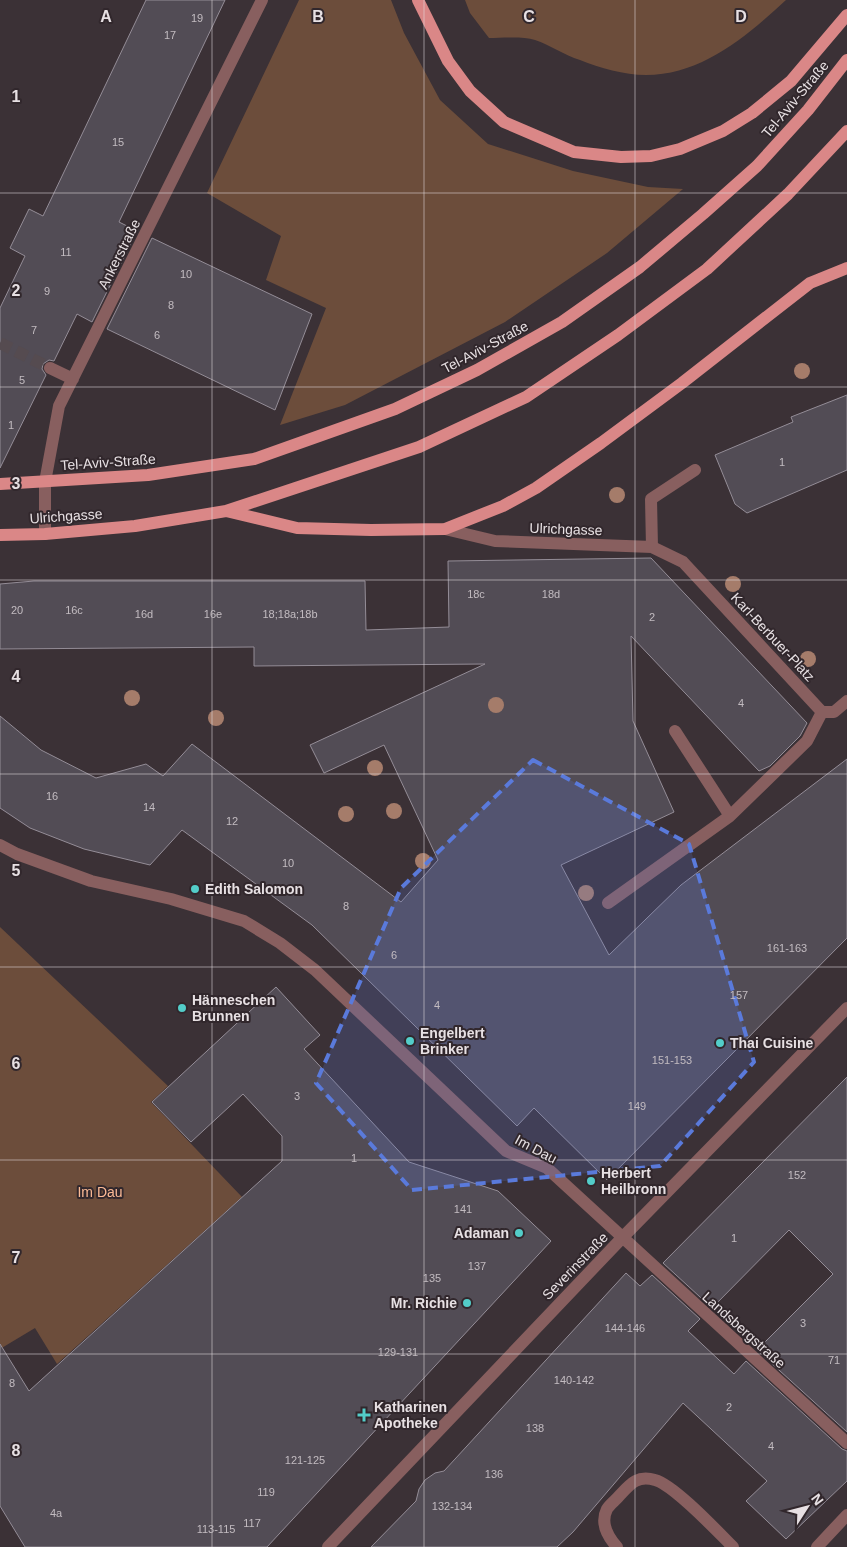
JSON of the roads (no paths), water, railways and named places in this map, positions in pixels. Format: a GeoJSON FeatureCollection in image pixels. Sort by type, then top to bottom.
{"type":"FeatureCollection","features":[{"type":"Feature","properties":{"kind":"main road"},"geometry":{"type":"LineString","coordinates":[[418,0],[448,61],[470,91],[504,122],[574,152],[621,157],[651,156],[680,149],[723,132],[752,113],[791,81],[847,15]]}},
{"type":"Feature","properties":{"kind":"main road","name":"Tel-Aviv-Straße"},"geometry":{"type":"LineString","coordinates":[[45,482],[148,475],[254,459],[395,409],[477,370],[562,322],[640,266],[696,220],[757,166],[808,110],[847,60]]}},
{"type":"Feature","properties":{"kind":"main road"},"geometry":{"type":"LineString","coordinates":[[226,511],[419,447],[526,397],[618,335],[708,269],[788,194],[847,131]]}},
{"type":"Feature","properties":{"kind":"main road"},"geometry":{"type":"LineString","coordinates":[[226,511],[297,528],[445,529],[503,506],[536,488],[682,383],[810,283],[847,268]]}},
{"type":"Feature","properties":{"kind":"main road"},"geometry":{"type":"LineString","coordinates":[[0,484],[45,482]]}},
{"type":"Feature","properties":{"kind":"main road","name":"Ulrichgasse"},"geometry":{"type":"LineString","coordinates":[[0,536],[135,526],[226,511]]}},
{"type":"Feature","properties":{"kind":"street","name":"Ankerstraße"},"geometry":{"type":"LineString","coordinates":[[45,534],[45,482],[59,406],[262,0]]}},
{"type":"Feature","properties":{"kind":"street"},"geometry":{"type":"LineString","coordinates":[[50,368],[73,379]]}},
{"type":"Feature","properties":{"kind":"street"},"geometry":{"type":"LineString","coordinates":[[652,547],[651,499],[695,470]]}},
{"type":"Feature","properties":{"kind":"street","name":"Ulrichgasse"},"geometry":{"type":"LineString","coordinates":[[445,529],[495,541],[652,547],[683,562]]}},
{"type":"Feature","properties":{"kind":"street","name":"Karl-Berbuer-Platz"},"geometry":{"type":"LineString","coordinates":[[683,562],[822,712]]}},
{"type":"Feature","properties":{"kind":"street"},"geometry":{"type":"LineString","coordinates":[[608,903],[730,816],[807,741],[822,712],[834,712],[847,701]]}},
{"type":"Feature","properties":{"kind":"street"},"geometry":{"type":"LineString","coordinates":[[675,731],[730,816]]}},
{"type":"Feature","properties":{"kind":"street","name":"Im Dau"},"geometry":{"type":"LineString","coordinates":[[0,845],[17,854],[91,881],[171,898],[244,921],[280,943],[315,970],[506,1151],[547,1168],[622,1238]]}},
{"type":"Feature","properties":{"kind":"street","name":"Severinstraße"},"geometry":{"type":"LineString","coordinates":[[328,1547],[622,1238],[847,1008]]}},
{"type":"Feature","properties":{"kind":"street","name":"Landsbergstraße"},"geometry":{"type":"LineString","coordinates":[[622,1238],[847,1443]]}},
{"type":"Feature","properties":{"kind":"street"},"geometry":{"type":"LineString","coordinates":[[617,1547],[608,1537],[604,1522],[607,1510],[631,1483],[644,1477],[658,1480],[676,1492],[733,1547]]}},
{"type":"Feature","properties":{"kind":"street"},"geometry":{"type":"LineString","coordinates":[[817,1547],[847,1515]]}},
{"type":"Feature","properties":{"kind":"tunnel"},"geometry":{"type":"LineString","coordinates":[[0,343],[50,368]]}},
{"type":"Feature","properties":{"kind":"place","name":"Edith Salomon"},"geometry":{"type":"Point","coordinates":[195,889]}},
{"type":"Feature","properties":{"kind":"place","name":"Hänneschen Brunnen"},"geometry":{"type":"Point","coordinates":[182,1008]}},
{"type":"Feature","properties":{"kind":"place","name":"Engelbert Brinker"},"geometry":{"type":"Point","coordinates":[410,1041]}},
{"type":"Feature","properties":{"kind":"place","name":"Thai Cuisine"},"geometry":{"type":"Point","coordinates":[720,1043]}},
{"type":"Feature","properties":{"kind":"place","name":"Herbert Heilbronn"},"geometry":{"type":"Point","coordinates":[591,1181]}},
{"type":"Feature","properties":{"kind":"place","name":"Adaman"},"geometry":{"type":"Point","coordinates":[519,1233]}},
{"type":"Feature","properties":{"kind":"place","name":"Mr. Richie"},"geometry":{"type":"Point","coordinates":[467,1303]}},
{"type":"Feature","properties":{"kind":"place","name":"Katharinen Apotheke"},"geometry":{"type":"Point","coordinates":[364,1415]}}]}
